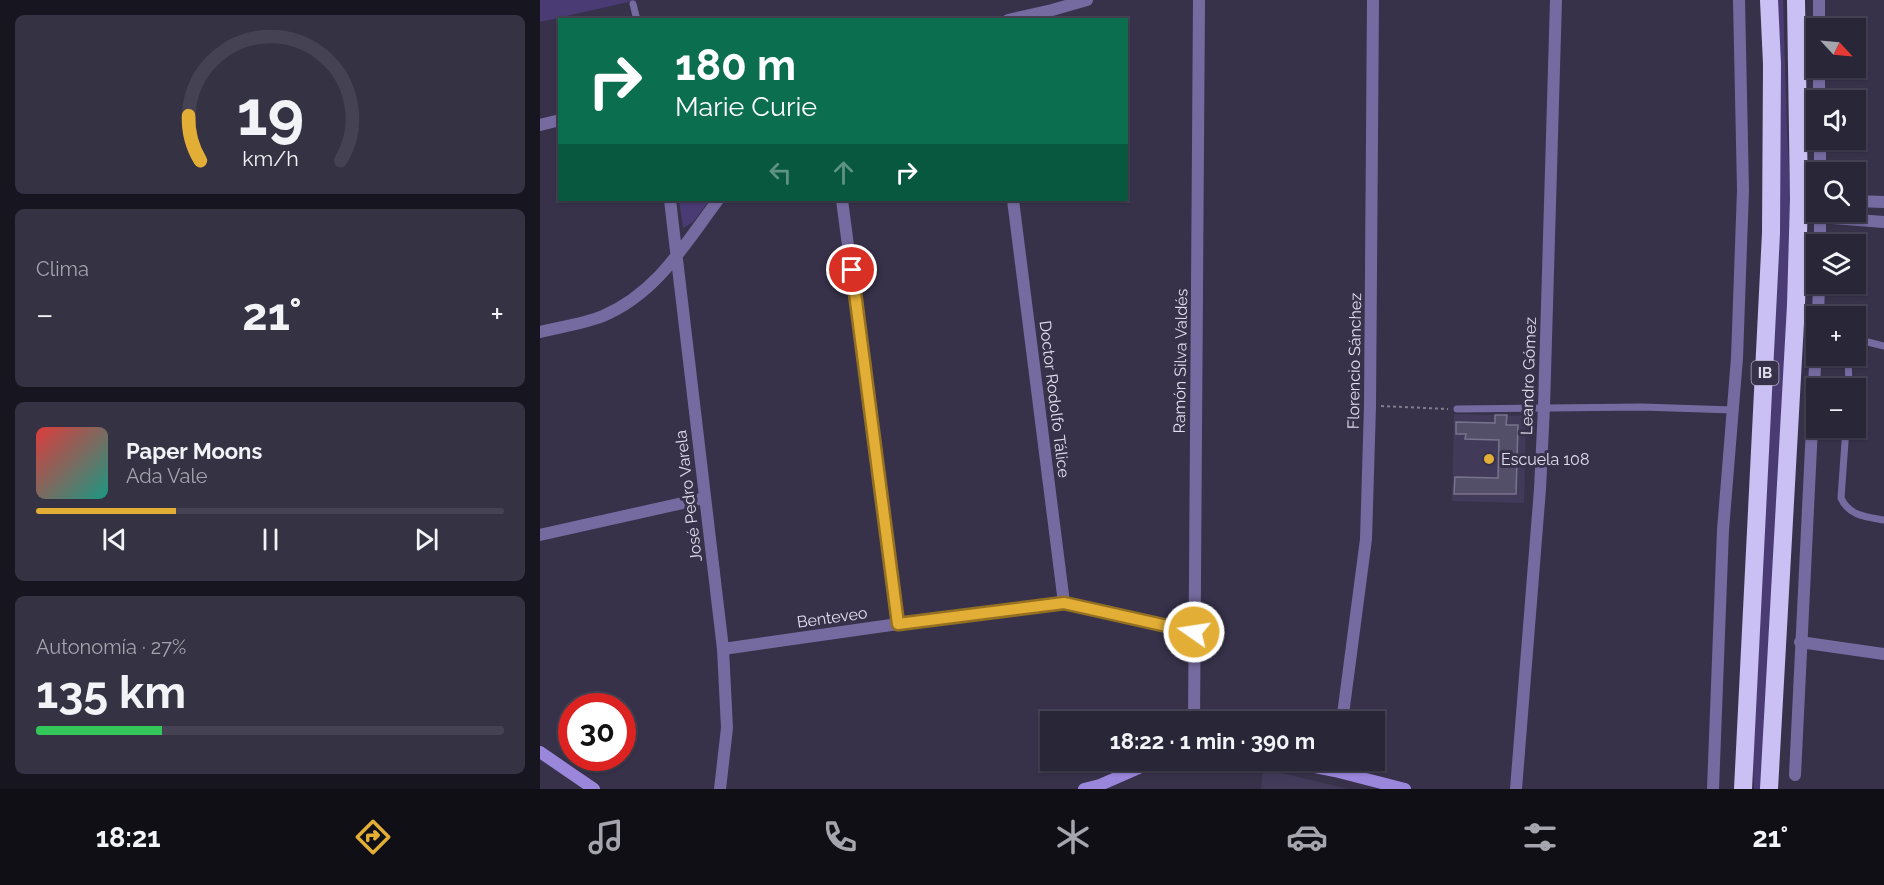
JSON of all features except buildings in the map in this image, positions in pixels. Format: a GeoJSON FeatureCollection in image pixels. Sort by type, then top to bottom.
{"type":"FeatureCollection","features":[{"type":"Feature","properties":{"kind":"highway","name":"IB"},"geometry":{"type":"LineString","coordinates":[[1743,789],[1771,233],[1772,64],[1769,0]]}},
{"type":"Feature","properties":{"kind":"highway","name":"IB"},"geometry":{"type":"LineString","coordinates":[[1769,789],[1796,293],[1799,199],[1796,0]]}},
{"type":"Feature","properties":{"kind":"street"},"geometry":{"type":"LineString","coordinates":[[1017,18],[1087,0]]}},
{"type":"Feature","properties":{"kind":"street","name":"Ramón Silva Valdés"},"geometry":{"type":"LineString","coordinates":[[1194,711],[1199,0]]}},
{"type":"Feature","properties":{"kind":"street","name":"Florencio Sánchez"},"geometry":{"type":"LineString","coordinates":[[1343,711],[1366,539],[1370,405],[1373,0]]}},
{"type":"Feature","properties":{"kind":"street","name":"Leandro Gómez"},"geometry":{"type":"LineString","coordinates":[[1516,789],[1540,489],[1556,0]]}},
{"type":"Feature","properties":{"kind":"street"},"geometry":{"type":"LineString","coordinates":[[1713,789],[1723,530],[1737,358],[1743,190],[1739,0]]}},
{"type":"Feature","properties":{"kind":"street"},"geometry":{"type":"LineString","coordinates":[[1819,0],[1819,18]]}},
{"type":"Feature","properties":{"kind":"street"},"geometry":{"type":"LineString","coordinates":[[540,125],[558,120]]}},
{"type":"Feature","properties":{"kind":"street","name":"José Pedro Varela"},"geometry":{"type":"LineString","coordinates":[[670,201],[723,650],[727,728],[720,789]]}},
{"type":"Feature","properties":{"kind":"street"},"geometry":{"type":"LineString","coordinates":[[540,332],[601,316],[630,303],[651,286],[677,256],[717,201]]}},
{"type":"Feature","properties":{"kind":"street"},"geometry":{"type":"LineString","coordinates":[[842,201],[898,624]]}},
{"type":"Feature","properties":{"kind":"street","name":"Doctor Rodolfo Tálice"},"geometry":{"type":"LineString","coordinates":[[1012,201],[1064,603]]}},
{"type":"Feature","properties":{"kind":"street"},"geometry":{"type":"LineString","coordinates":[[1866,201],[1884,202]]}},
{"type":"Feature","properties":{"kind":"street"},"geometry":{"type":"LineString","coordinates":[[1866,220],[1884,222]]}},
{"type":"Feature","properties":{"kind":"street"},"geometry":{"type":"LineString","coordinates":[[1795,775],[1815,366]]}},
{"type":"Feature","properties":{"kind":"street"},"geometry":{"type":"LineString","coordinates":[[540,535],[705,498]]}},
{"type":"Feature","properties":{"kind":"street","name":"Benteveo"},"geometry":{"type":"LineString","coordinates":[[723,650],[898,624],[1064,603],[1194,632]]}},
{"type":"Feature","properties":{"kind":"street"},"geometry":{"type":"LineString","coordinates":[[1800,642],[1884,654]]}},
{"type":"Feature","properties":{"kind":"street"},"geometry":{"type":"LineString","coordinates":[[540,752],[594,789]]}},
{"type":"Feature","properties":{"kind":"street"},"geometry":{"type":"LineString","coordinates":[[1084,789],[1100,785],[1132,771]]}},
{"type":"Feature","properties":{"kind":"street"},"geometry":{"type":"LineString","coordinates":[[1351,771],[1405,789]]}},
{"type":"Feature","properties":{"kind":"lane"},"geometry":{"type":"LineString","coordinates":[[633,4],[636,18]]}},
{"type":"Feature","properties":{"kind":"lane"},"geometry":{"type":"LineString","coordinates":[[1866,342],[1884,346]]}},
{"type":"Feature","properties":{"kind":"lane"},"geometry":{"type":"LineString","coordinates":[[1456,409],[1544,407],[1733,410]]}},
{"type":"Feature","properties":{"kind":"lane"},"geometry":{"type":"LineString","coordinates":[[1845,438],[1841,498],[1845,507],[1855,514],[1884,520]]}},
{"type":"Feature","properties":{"kind":"path"},"geometry":{"type":"LineString","coordinates":[[1370,405],[1456,409]]}},
{"type":"Feature","properties":{"kind":"shaded area"},"geometry":{"type":"Polygon","coordinates":[[[540,0],[637,0],[540,22],[540,0]]]}},
{"type":"Feature","properties":{"kind":"shaded area"},"geometry":{"type":"Polygon","coordinates":[[[1775,0],[1783,0],[1792,227],[1764,789],[1754,789],[1752,739],[1775,0]]]}},
{"type":"Feature","properties":{"kind":"shaded area"},"geometry":{"type":"Polygon","coordinates":[[[679,201],[709,201],[693,222],[683,228],[679,201]]]}},
{"type":"Feature","properties":{"kind":"shaded area","name":"Escuela 108"},"geometry":{"type":"Polygon","coordinates":[[[1454,414],[1526,416],[1524,503],[1452,501],[1454,414]]]}},
{"type":"Feature","properties":{"kind":"shaded area"},"geometry":{"type":"Polygon","coordinates":[[[1263,771],[1272,771],[1348,789],[1261,789],[1263,771]]]}},
{"type":"Feature","properties":{"kind":"place","name":"Escuela 108"},"geometry":{"type":"Point","coordinates":[1489,459]}},
{"type":"Feature","properties":{"kind":"route"},"geometry":{"type":"LineString","coordinates":[[852,270],[898,624],[1064,603],[1194,632]]}}]}
